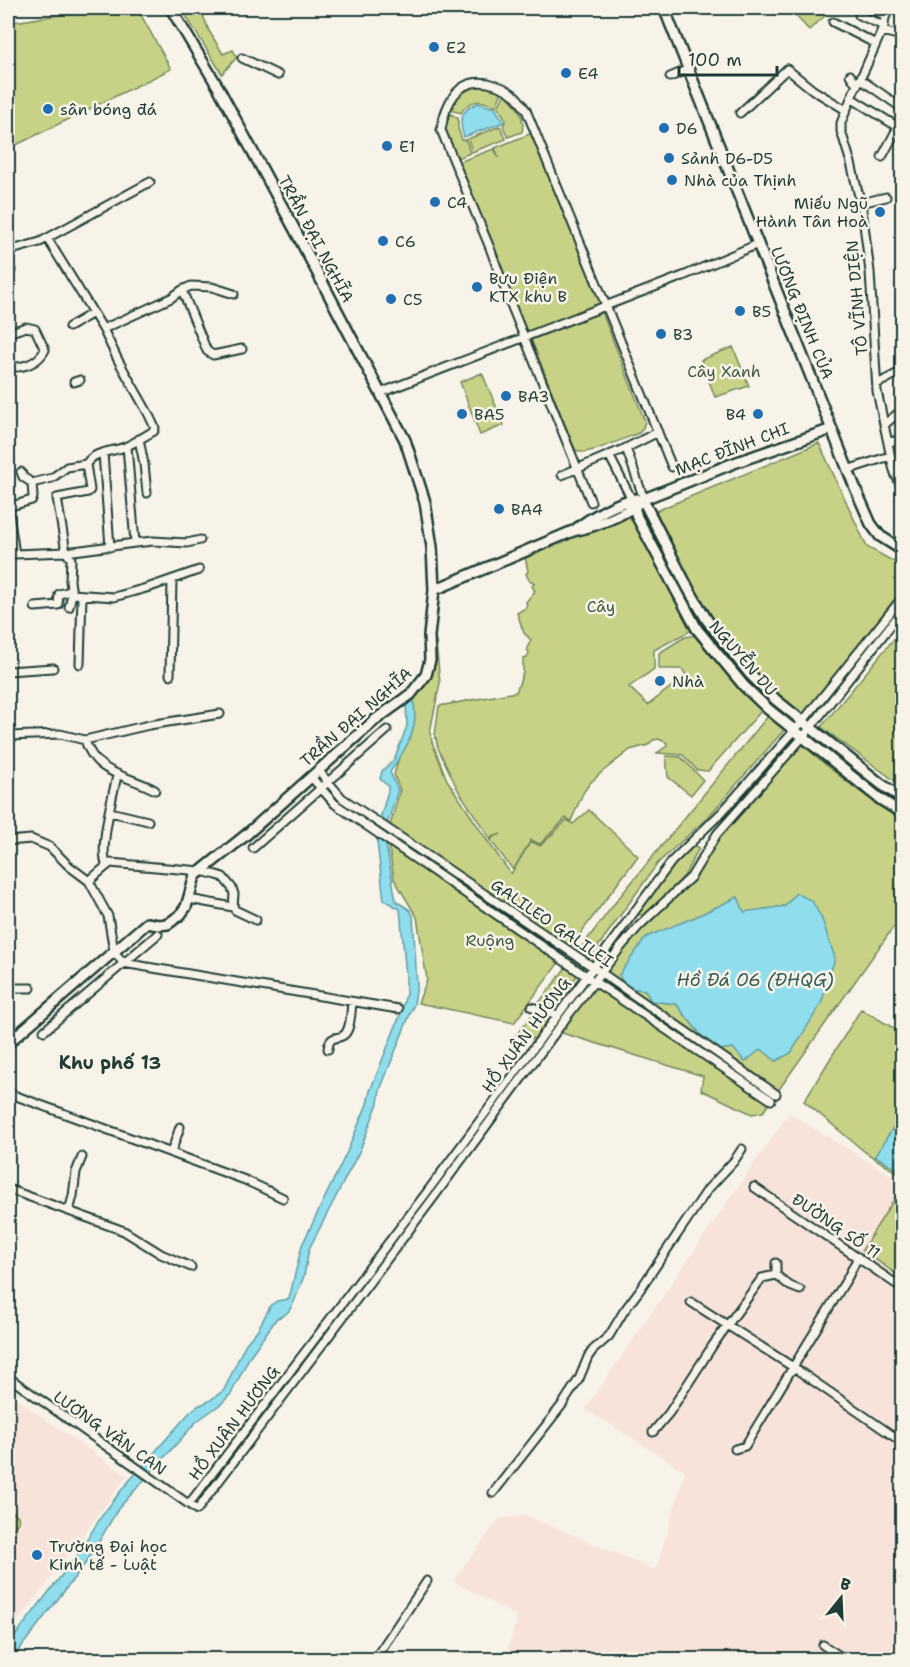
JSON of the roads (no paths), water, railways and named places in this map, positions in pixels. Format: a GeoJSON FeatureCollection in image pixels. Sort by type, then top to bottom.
{"type":"FeatureCollection","features":[{"type":"Feature","properties":{"kind":"street","name":"LƯƠNG ĐỊNH CỦA"},"geometry":{"type":"LineString","coordinates":[[664,8],[847,470],[871,524],[880,536],[903,550]]}},
{"type":"Feature","properties":{"kind":"street"},"geometry":{"type":"LineString","coordinates":[[870,8],[886,16]]}},
{"type":"Feature","properties":{"kind":"street","name":"TÔ VĨNH DIỆN"},"geometry":{"type":"LineString","coordinates":[[886,8],[883,28],[846,110],[841,123],[841,131],[861,203],[870,272],[877,384],[884,425],[896,476],[903,486]]}},
{"type":"Feature","properties":{"kind":"street","name":"TRẦN ĐẠI NGHĨA"},"geometry":{"type":"LineString","coordinates":[[8,1043],[147,923],[168,924],[180,915],[186,907],[195,876],[375,720],[411,694],[426,675],[430,660],[429,636],[435,590],[432,546],[425,502],[405,440],[297,232],[218,87],[172,10]]}},
{"type":"Feature","properties":{"kind":"street"},"geometry":{"type":"LineString","coordinates":[[859,15],[903,38]]}},
{"type":"Feature","properties":{"kind":"street"},"geometry":{"type":"LineString","coordinates":[[833,22],[876,44]]}},
{"type":"Feature","properties":{"kind":"street"},"geometry":{"type":"LineString","coordinates":[[242,58],[279,75]]}},
{"type":"Feature","properties":{"kind":"street"},"geometry":{"type":"LineString","coordinates":[[670,77],[689,69]]}},
{"type":"Feature","properties":{"kind":"street"},"geometry":{"type":"LineString","coordinates":[[740,113],[787,69],[813,90],[846,110]]}},
{"type":"Feature","properties":{"kind":"street"},"geometry":{"type":"LineString","coordinates":[[850,75],[903,108]]}},
{"type":"Feature","properties":{"kind":"street"},"geometry":{"type":"LineString","coordinates":[[591,502],[441,130],[448,102],[464,86],[482,82],[498,86],[515,95],[526,110],[672,467]]}},
{"type":"Feature","properties":{"kind":"street"},"geometry":{"type":"LineString","coordinates":[[851,98],[898,127],[882,157]]}},
{"type":"Feature","properties":{"kind":"street"},"geometry":{"type":"LineString","coordinates":[[8,251],[40,242],[150,182]]}},
{"type":"Feature","properties":{"kind":"street"},"geometry":{"type":"LineString","coordinates":[[861,203],[886,196]]}},
{"type":"Feature","properties":{"kind":"street"},"geometry":{"type":"LineString","coordinates":[[47,238],[103,329],[155,428],[154,431],[128,446],[96,454],[86,464],[90,490],[57,498],[66,552],[71,559],[72,593],[69,607]]}},
{"type":"Feature","properties":{"kind":"street"},"geometry":{"type":"LineString","coordinates":[[380,393],[683,276],[758,244]]}},
{"type":"Feature","properties":{"kind":"street"},"geometry":{"type":"LineString","coordinates":[[8,262],[11,271]]}},
{"type":"Feature","properties":{"kind":"street"},"geometry":{"type":"LineString","coordinates":[[103,329],[171,298],[191,286],[212,287],[234,294]]}},
{"type":"Feature","properties":{"kind":"street"},"geometry":{"type":"LineString","coordinates":[[182,290],[207,351],[213,355],[242,350]]}},
{"type":"Feature","properties":{"kind":"street"},"geometry":{"type":"LineString","coordinates":[[69,327],[93,313]]}},
{"type":"Feature","properties":{"kind":"street"},"geometry":{"type":"LineString","coordinates":[[8,333],[26,327],[35,329],[45,350],[41,358],[21,368],[9,367],[8,361]]}},
{"type":"Feature","properties":{"kind":"street"},"geometry":{"type":"LineString","coordinates":[[877,384],[898,373],[903,375]]}},
{"type":"Feature","properties":{"kind":"street"},"geometry":{"type":"LineString","coordinates":[[884,425],[903,410]]}},
{"type":"Feature","properties":{"kind":"street","name":"MẠC ĐĨNH CHI"},"geometry":{"type":"LineString","coordinates":[[435,590],[573,531],[590,528],[634,503],[734,463],[832,429]]}},
{"type":"Feature","properties":{"kind":"street"},"geometry":{"type":"LineString","coordinates":[[562,475],[658,432]]}},
{"type":"Feature","properties":{"kind":"street"},"geometry":{"type":"LineString","coordinates":[[139,439],[147,493]]}},
{"type":"Feature","properties":{"kind":"street"},"geometry":{"type":"LineString","coordinates":[[888,442],[903,440]]}},
{"type":"Feature","properties":{"kind":"street"},"geometry":{"type":"LineString","coordinates":[[128,446],[135,543]]}},
{"type":"Feature","properties":{"kind":"street"},"geometry":{"type":"LineString","coordinates":[[626,448],[644,499]]}},
{"type":"Feature","properties":{"kind":"street"},"geometry":{"type":"LineString","coordinates":[[103,453],[110,547]]}},
{"type":"Feature","properties":{"kind":"street"},"geometry":{"type":"LineString","coordinates":[[609,455],[634,503]]}},
{"type":"Feature","properties":{"kind":"street"},"geometry":{"type":"LineString","coordinates":[[847,470],[890,456]]}},
{"type":"Feature","properties":{"kind":"street"},"geometry":{"type":"LineString","coordinates":[[21,472],[23,477],[32,483],[52,478],[67,467],[86,464]]}},
{"type":"Feature","properties":{"kind":"street"},"geometry":{"type":"LineString","coordinates":[[32,483],[32,500],[8,507],[11,555],[66,552],[153,541],[187,543],[200,540]]}},
{"type":"Feature","properties":{"kind":"street","name":"NGUYỄN DU"},"geometry":{"type":"LineString","coordinates":[[644,499],[688,588],[707,620],[749,673],[776,700],[881,784],[903,798]]}},
{"type":"Feature","properties":{"kind":"street","name":"NGUYỄN DU"},"geometry":{"type":"LineString","coordinates":[[634,503],[637,517],[697,629],[744,686],[768,709],[880,799],[903,813]]}},
{"type":"Feature","properties":{"kind":"street"},"geometry":{"type":"LineString","coordinates":[[35,607],[58,605],[59,594],[114,597],[199,570]]}},
{"type":"Feature","properties":{"kind":"street"},"geometry":{"type":"LineString","coordinates":[[170,675],[172,580]]}},
{"type":"Feature","properties":{"kind":"street"},"geometry":{"type":"LineString","coordinates":[[80,664],[82,595]]}},
{"type":"Feature","properties":{"kind":"street","name":"HỒ XUÂN HƯƠNG"},"geometry":{"type":"LineString","coordinates":[[807,725],[903,598]]}},
{"type":"Feature","properties":{"kind":"street","name":"HỒ XUÂN HƯƠNG"},"geometry":{"type":"LineString","coordinates":[[197,1510],[601,973],[639,927],[691,877],[717,834],[903,611]]}},
{"type":"Feature","properties":{"kind":"street"},"geometry":{"type":"LineString","coordinates":[[8,671],[53,668]]}},
{"type":"Feature","properties":{"kind":"street"},"geometry":{"type":"LineString","coordinates":[[768,709],[776,700]]}},
{"type":"Feature","properties":{"kind":"street"},"geometry":{"type":"LineString","coordinates":[[8,736],[60,734],[85,740],[149,725],[220,714]]}},
{"type":"Feature","properties":{"kind":"street"},"geometry":{"type":"LineString","coordinates":[[254,849],[387,730]]}},
{"type":"Feature","properties":{"kind":"street","name":"HỒ XUÂN HƯƠNG"},"geometry":{"type":"LineString","coordinates":[[189,1504],[424,1196],[672,861],[799,734]]}},
{"type":"Feature","properties":{"kind":"street"},"geometry":{"type":"LineString","coordinates":[[85,740],[88,750],[117,776],[144,784],[155,790]]}},
{"type":"Feature","properties":{"kind":"street","name":"GALILEO GALILEI"},"geometry":{"type":"LineString","coordinates":[[314,774],[328,782],[342,798],[593,967],[774,1097],[594,982],[335,804],[314,774]]}},
{"type":"Feature","properties":{"kind":"street"},"geometry":{"type":"LineString","coordinates":[[107,866],[104,857],[117,776]]}},
{"type":"Feature","properties":{"kind":"street"},"geometry":{"type":"LineString","coordinates":[[343,809],[348,802]]}},
{"type":"Feature","properties":{"kind":"street"},"geometry":{"type":"LineString","coordinates":[[110,812],[148,821]]}},
{"type":"Feature","properties":{"kind":"street"},"geometry":{"type":"LineString","coordinates":[[696,838],[708,849]]}},
{"type":"Feature","properties":{"kind":"street"},"geometry":{"type":"LineString","coordinates":[[8,841],[31,839],[50,847],[69,866],[89,881],[108,916],[114,951],[123,963],[398,1009]]}},
{"type":"Feature","properties":{"kind":"street"},"geometry":{"type":"LineString","coordinates":[[89,881],[110,864],[201,871],[222,877],[229,884],[234,894],[233,907]]}},
{"type":"Feature","properties":{"kind":"street"},"geometry":{"type":"LineString","coordinates":[[189,899],[233,907],[237,912],[255,920]]}},
{"type":"Feature","properties":{"kind":"street"},"geometry":{"type":"LineString","coordinates":[[629,918],[639,927]]}},
{"type":"Feature","properties":{"kind":"street"},"geometry":{"type":"LineString","coordinates":[[44,1031],[158,933]]}},
{"type":"Feature","properties":{"kind":"street"},"geometry":{"type":"LineString","coordinates":[[8,988],[31,988]]}},
{"type":"Feature","properties":{"kind":"street"},"geometry":{"type":"LineString","coordinates":[[328,1049],[331,1039],[347,1032],[352,1002]]}},
{"type":"Feature","properties":{"kind":"street"},"geometry":{"type":"LineString","coordinates":[[532,1007],[558,1015]]}},
{"type":"Feature","properties":{"kind":"street"},"geometry":{"type":"LineString","coordinates":[[8,1093],[245,1180],[284,1198]]}},
{"type":"Feature","properties":{"kind":"street"},"geometry":{"type":"LineString","coordinates":[[171,1153],[180,1127]]}},
{"type":"Feature","properties":{"kind":"street"},"geometry":{"type":"LineString","coordinates":[[493,1493],[561,1405],[579,1379],[593,1350],[609,1336],[708,1189],[742,1149]]}},
{"type":"Feature","properties":{"kind":"street"},"geometry":{"type":"LineString","coordinates":[[69,1210],[76,1172],[82,1157]]}},
{"type":"Feature","properties":{"kind":"street","name":"ĐƯỜNG SỐ 11"},"geometry":{"type":"LineString","coordinates":[[754,1186],[903,1288]]}},
{"type":"Feature","properties":{"kind":"street"},"geometry":{"type":"LineString","coordinates":[[8,1189],[124,1232],[161,1254],[191,1267]]}},
{"type":"Feature","properties":{"kind":"street"},"geometry":{"type":"LineString","coordinates":[[424,1196],[431,1201]]}},
{"type":"Feature","properties":{"kind":"street"},"geometry":{"type":"LineString","coordinates":[[735,1449],[745,1446],[858,1257]]}},
{"type":"Feature","properties":{"kind":"street"},"geometry":{"type":"LineString","coordinates":[[776,1263],[776,1275]]}},
{"type":"Feature","properties":{"kind":"street"},"geometry":{"type":"LineString","coordinates":[[776,1275],[790,1286],[800,1290]]}},
{"type":"Feature","properties":{"kind":"street"},"geometry":{"type":"LineString","coordinates":[[653,1432],[669,1413],[762,1278],[776,1275]]}},
{"type":"Feature","properties":{"kind":"street"},"geometry":{"type":"LineString","coordinates":[[691,1302],[793,1367],[903,1442]]}},
{"type":"Feature","properties":{"kind":"street","name":"LƯƠNG VĂN CAN"},"geometry":{"type":"LineString","coordinates":[[8,1377],[197,1510]]}},
{"type":"Feature","properties":{"kind":"street"},"geometry":{"type":"LineString","coordinates":[[374,1659],[427,1581]]}},
{"type":"Feature","properties":{"kind":"street"},"geometry":{"type":"LineString","coordinates":[[823,1645],[846,1659]]}},
{"type":"Feature","properties":{"kind":"water"},"geometry":{"type":"Polygon","coordinates":[[[478,103],[495,108],[504,122],[464,137],[461,126],[462,116],[478,103]]]}},
{"type":"Feature","properties":{"kind":"water"},"geometry":{"type":"Polygon","coordinates":[[[413,698],[415,719],[413,728],[407,746],[390,772],[398,790],[384,834],[396,901],[410,910],[413,916],[417,985],[414,1004],[380,1090],[378,1103],[360,1150],[309,1249],[304,1276],[289,1311],[277,1318],[250,1356],[231,1394],[197,1421],[118,1509],[88,1560],[12,1659],[8,1659],[8,1645],[78,1554],[101,1517],[123,1488],[190,1412],[224,1390],[245,1345],[258,1329],[271,1305],[277,1301],[289,1299],[302,1245],[347,1152],[367,1104],[406,994],[400,909],[384,900],[376,833],[388,791],[388,786],[380,779],[382,771],[394,760],[407,726],[406,702],[413,698]]]}},
{"type":"Feature","properties":{"kind":"water","name":"Hồ Đá 06 (ĐHQG)"},"geometry":{"type":"Polygon","coordinates":[[[796,893],[812,901],[822,919],[835,958],[821,1004],[791,1053],[776,1061],[761,1049],[745,1062],[733,1048],[720,1050],[701,1035],[676,1004],[651,1001],[645,990],[626,988],[619,975],[646,937],[738,897],[744,912],[785,906],[796,893]]]}},
{"type":"Feature","properties":{"kind":"water"},"geometry":{"type":"Polygon","coordinates":[[[902,1114],[902,1172],[875,1156],[902,1114]]]}},
{"type":"Feature","properties":{"kind":"place","name":"E2"},"geometry":{"type":"Point","coordinates":[434,47]}},
{"type":"Feature","properties":{"kind":"place","name":"E4"},"geometry":{"type":"Point","coordinates":[566,73]}},
{"type":"Feature","properties":{"kind":"place","name":"sân bóng đá"},"geometry":{"type":"Point","coordinates":[48,109]}},
{"type":"Feature","properties":{"kind":"place","name":"D6"},"geometry":{"type":"Point","coordinates":[664,128]}},
{"type":"Feature","properties":{"kind":"place","name":"E1"},"geometry":{"type":"Point","coordinates":[387,146]}},
{"type":"Feature","properties":{"kind":"place","name":"Sảnh D6-D5"},"geometry":{"type":"Point","coordinates":[669,158]}},
{"type":"Feature","properties":{"kind":"place","name":"Nhà của Thịnh"},"geometry":{"type":"Point","coordinates":[672,180]}},
{"type":"Feature","properties":{"kind":"place","name":"C4"},"geometry":{"type":"Point","coordinates":[435,202]}},
{"type":"Feature","properties":{"kind":"place","name":"Miếu Ngũ Hành Tân Hoà"},"geometry":{"type":"Point","coordinates":[880,212]}},
{"type":"Feature","properties":{"kind":"place","name":"C6"},"geometry":{"type":"Point","coordinates":[383,241]}},
{"type":"Feature","properties":{"kind":"place","name":"Bưu Điện KTX khu B"},"geometry":{"type":"Point","coordinates":[477,287]}},
{"type":"Feature","properties":{"kind":"place","name":"C5"},"geometry":{"type":"Point","coordinates":[391,299]}},
{"type":"Feature","properties":{"kind":"place","name":"B5"},"geometry":{"type":"Point","coordinates":[740,311]}},
{"type":"Feature","properties":{"kind":"place","name":"B3"},"geometry":{"type":"Point","coordinates":[661,334]}},
{"type":"Feature","properties":{"kind":"place","name":"BA3"},"geometry":{"type":"Point","coordinates":[506,396]}},
{"type":"Feature","properties":{"kind":"place","name":"BA5"},"geometry":{"type":"Point","coordinates":[462,414]}},
{"type":"Feature","properties":{"kind":"place","name":"B4"},"geometry":{"type":"Point","coordinates":[758,414]}},
{"type":"Feature","properties":{"kind":"place","name":"BA4"},"geometry":{"type":"Point","coordinates":[499,509]}},
{"type":"Feature","properties":{"kind":"place","name":"Nhà"},"geometry":{"type":"Point","coordinates":[660,681]}},
{"type":"Feature","properties":{"kind":"place","name":"Trường Đại học Kinh tế - Luật"},"geometry":{"type":"Point","coordinates":[37,1555]}},
{"type":"Feature","properties":{"kind":"district","name":"Khu phố 13"},"geometry":{"type":"Point","coordinates":[110,1063]}},
{"type":"Feature","properties":{"kind":"park label","name":"Cây Xanh"},"geometry":{"type":"Point","coordinates":[724,371]}},
{"type":"Feature","properties":{"kind":"park label","name":"Cây"},"geometry":{"type":"Point","coordinates":[601,606]}},
{"type":"Feature","properties":{"kind":"park label","name":"Ruộng"},"geometry":{"type":"Point","coordinates":[490,940]}}]}
